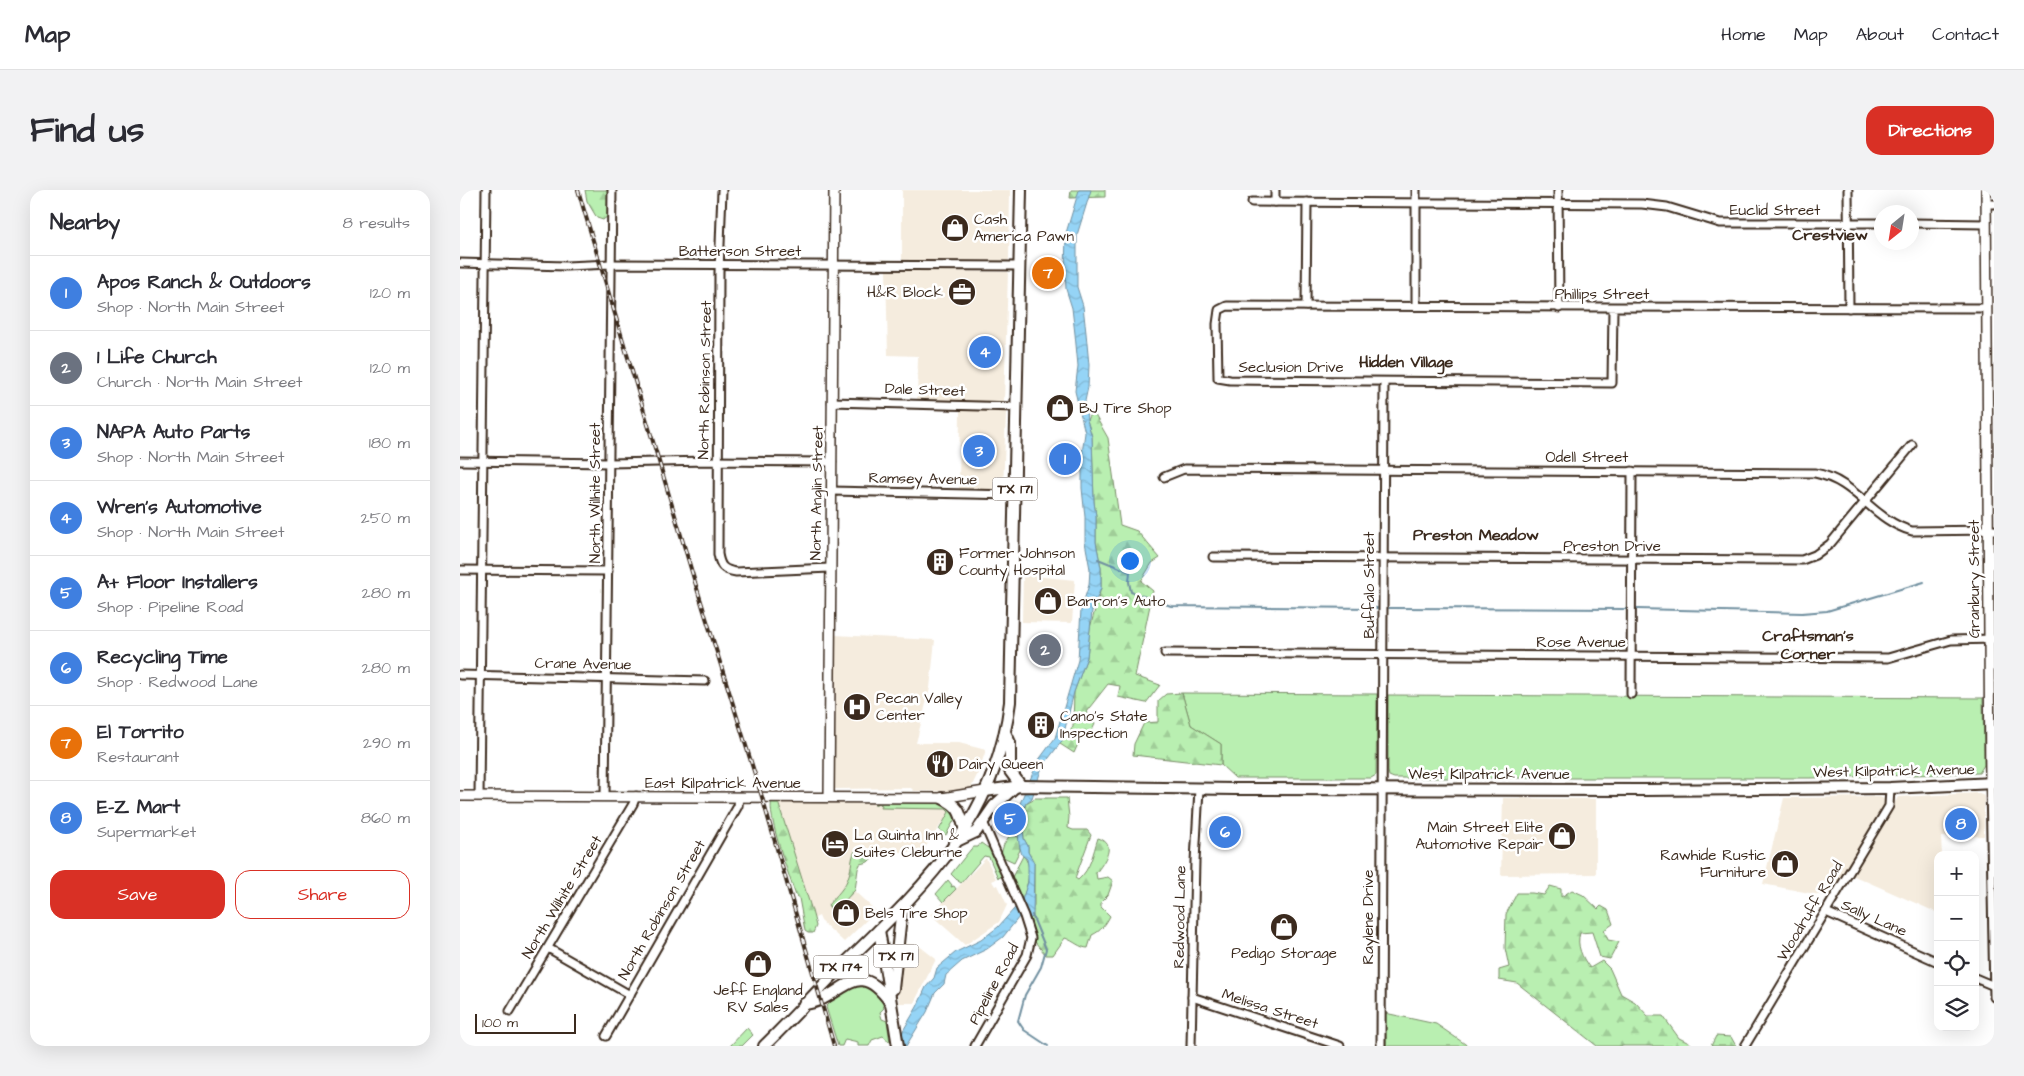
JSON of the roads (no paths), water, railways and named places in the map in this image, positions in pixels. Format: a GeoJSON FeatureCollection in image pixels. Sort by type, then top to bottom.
{"type":"FeatureCollection","features":[{"type":"Feature","properties":{"kind":"main road","name":"TX 171"},"geometry":{"type":"LineString","coordinates":[[898,1046],[879,930],[922,888],[965,830],[997,762],[1010,702],[1021,190]]}},
{"type":"Feature","properties":{"kind":"main road"},"geometry":{"type":"LineString","coordinates":[[958,840],[976,832],[994,806],[1019,786],[1010,771],[1010,744],[1005,732]]}},
{"type":"Feature","properties":{"kind":"main road","name":"West Kilpatrick Avenue"},"geometry":{"type":"LineString","coordinates":[[985,791],[1019,786],[1199,789],[1890,788],[1992,784]]}},
{"type":"Feature","properties":{"kind":"main road"},"geometry":{"type":"LineString","coordinates":[[942,798],[955,804],[958,808],[965,830]]}},
{"type":"Feature","properties":{"kind":"main road","name":"TX 171"},"geometry":{"type":"LineString","coordinates":[[892,1005],[902,907]]}},
{"type":"Feature","properties":{"kind":"main road","name":"TX 174"},"geometry":{"type":"LineString","coordinates":[[764,1046],[879,930]]}},
{"type":"Feature","properties":{"kind":"main road","name":"TX 171"},"geometry":{"type":"LineString","coordinates":[[804,1004],[823,1001],[846,985],[859,979],[877,986],[892,1005]]}},
{"type":"Feature","properties":{"kind":"street"},"geometry":{"type":"LineString","coordinates":[[480,796],[486,190]]}},
{"type":"Feature","properties":{"kind":"street","name":"North Wilhite Street"},"geometry":{"type":"LineString","coordinates":[[605,796],[612,190]]}},
{"type":"Feature","properties":{"kind":"street","name":"North Robinson Street"},"geometry":{"type":"LineString","coordinates":[[722,190],[718,461],[719,563],[723,568],[736,572],[830,568]]}},
{"type":"Feature","properties":{"kind":"street","name":"North Anglin Street"},"geometry":{"type":"LineString","coordinates":[[829,797],[834,190]]}},
{"type":"Feature","properties":{"kind":"street"},"geometry":{"type":"LineString","coordinates":[[1275,190],[1275,202]]}},
{"type":"Feature","properties":{"kind":"street"},"geometry":{"type":"LineString","coordinates":[[1416,190],[1416,306]]}},
{"type":"Feature","properties":{"kind":"street"},"geometry":{"type":"LineString","coordinates":[[1558,190],[1559,308]]}},
{"type":"Feature","properties":{"kind":"street"},"geometry":{"type":"LineString","coordinates":[[1848,190],[1849,308]]}},
{"type":"Feature","properties":{"kind":"street","name":"Granbury Street"},"geometry":{"type":"LineString","coordinates":[[1986,190],[1990,204],[1986,224],[1991,422],[1994,997]]}},
{"type":"Feature","properties":{"kind":"street","name":"Euclid Street"},"geometry":{"type":"LineString","coordinates":[[1252,202],[1655,204],[1720,223],[1874,223]]}},
{"type":"Feature","properties":{"kind":"street"},"geometry":{"type":"LineString","coordinates":[[1306,306],[1308,202]]}},
{"type":"Feature","properties":{"kind":"street"},"geometry":{"type":"LineString","coordinates":[[1919,223],[1986,224]]}},
{"type":"Feature","properties":{"kind":"street","name":"Batterson Street"},"geometry":{"type":"LineString","coordinates":[[460,263],[566,266],[611,264],[1020,266]]}},
{"type":"Feature","properties":{"kind":"street","name":"Phillips Street"},"geometry":{"type":"LineString","coordinates":[[1219,310],[1227,306],[1416,306],[1849,308],[1989,312]]}},
{"type":"Feature","properties":{"kind":"street","name":"Seclusion Drive"},"geometry":{"type":"LineString","coordinates":[[1219,310],[1217,324],[1218,378],[1230,380],[1384,382],[1612,383],[1613,308]]}},
{"type":"Feature","properties":{"kind":"street","name":"Buffalo Street"},"geometry":{"type":"LineString","coordinates":[[1382,789],[1384,382]]}},
{"type":"Feature","properties":{"kind":"street","name":"Dale Street"},"geometry":{"type":"LineString","coordinates":[[832,402],[1016,407]]}},
{"type":"Feature","properties":{"kind":"street","name":"Preston Drive"},"geometry":{"type":"LineString","coordinates":[[1213,557],[1802,560],[1823,551],[1912,445]]}},
{"type":"Feature","properties":{"kind":"street"},"geometry":{"type":"LineString","coordinates":[[460,461],[609,463],[718,461],[832,462]]}},
{"type":"Feature","properties":{"kind":"street","name":"Odell Street"},"geometry":{"type":"LineString","coordinates":[[1164,477],[1184,469],[1815,472],[1839,480],[1891,523],[1912,531],[1991,530]]}},
{"type":"Feature","properties":{"kind":"street"},"geometry":{"type":"LineString","coordinates":[[1631,694],[1632,471]]}},
{"type":"Feature","properties":{"kind":"street","name":"Ramsey Avenue"},"geometry":{"type":"LineString","coordinates":[[831,490],[1015,495]]}},
{"type":"Feature","properties":{"kind":"street"},"geometry":{"type":"LineString","coordinates":[[460,570],[608,570]]}},
{"type":"Feature","properties":{"kind":"street","name":"Rose Avenue"},"geometry":{"type":"LineString","coordinates":[[1165,653],[1888,658],[1951,640],[1991,639]]}},
{"type":"Feature","properties":{"kind":"street","name":"Crane Avenue"},"geometry":{"type":"LineString","coordinates":[[460,675],[705,681]]}},
{"type":"Feature","properties":{"kind":"street","name":"Woodruff Road"},"geometry":{"type":"LineString","coordinates":[[1745,1046],[1888,806],[1890,788]]}},
{"type":"Feature","properties":{"kind":"street","name":"Redwood Lane"},"geometry":{"type":"LineString","coordinates":[[1191,1046],[1195,861],[1199,789]]}},
{"type":"Feature","properties":{"kind":"street","name":"Raylene Drive"},"geometry":{"type":"LineString","coordinates":[[1381,1046],[1382,789]]}},
{"type":"Feature","properties":{"kind":"street","name":"East Kilpatrick Avenue"},"geometry":{"type":"LineString","coordinates":[[460,796],[942,798],[985,791]]}},
{"type":"Feature","properties":{"kind":"street","name":"North Wilhite Street"},"geometry":{"type":"LineString","coordinates":[[510,1011],[636,796]]}},
{"type":"Feature","properties":{"kind":"street","name":"North Robinson Street"},"geometry":{"type":"LineString","coordinates":[[606,1036],[738,806],[739,797]]}},
{"type":"Feature","properties":{"kind":"street","name":"Pipeline Road"},"geometry":{"type":"LineString","coordinates":[[975,1046],[1012,984],[1030,947],[1031,938],[1024,916],[983,822]]}},
{"type":"Feature","properties":{"kind":"street","name":"Sally Lane"},"geometry":{"type":"LineString","coordinates":[[1826,912],[1934,960]]}},
{"type":"Feature","properties":{"kind":"street"},"geometry":{"type":"LineString","coordinates":[[548,948],[630,995]]}},
{"type":"Feature","properties":{"kind":"street"},"geometry":{"type":"LineString","coordinates":[[1979,980],[1994,986]]}},
{"type":"Feature","properties":{"kind":"street","name":"Melissa Street"},"geometry":{"type":"LineString","coordinates":[[1192,998],[1340,1046]]}},
{"type":"Feature","properties":{"kind":"water"},"geometry":{"type":"Polygon","coordinates":[[[1079,190],[1091,190],[1077,235],[1077,287],[1083,306],[1089,365],[1085,401],[1087,420],[1092,437],[1096,542],[1101,568],[1101,588],[1092,611],[1087,657],[1074,692],[1062,741],[1042,767],[1032,798],[1026,803],[1023,810],[1024,839],[1034,863],[1033,916],[1029,920],[1023,912],[1003,937],[987,949],[962,961],[946,975],[944,984],[935,993],[927,1012],[906,1046],[894,1046],[917,1007],[926,987],[934,978],[937,968],[956,952],[981,940],[998,927],[1022,900],[1028,882],[1028,865],[1027,859],[1022,855],[1019,844],[1018,808],[1038,761],[1055,738],[1078,660],[1081,609],[1089,585],[1090,569],[1085,542],[1082,488],[1082,453],[1085,433],[1075,391],[1078,366],[1072,308],[1066,289],[1065,271],[1066,233],[1079,190]]]}},
{"type":"Feature","properties":{"kind":"waterway"},"geometry":{"type":"LineString","coordinates":[[1098,559],[1130,572],[1131,592],[1171,606],[1377,608]]}},
{"type":"Feature","properties":{"kind":"waterway"},"geometry":{"type":"LineString","coordinates":[[1637,609],[1802,613],[1827,611],[1924,582]]}},
{"type":"Feature","properties":{"kind":"waterway"},"geometry":{"type":"LineString","coordinates":[[1389,608],[1626,609]]}},
{"type":"Feature","properties":{"kind":"waterway"},"geometry":{"type":"LineString","coordinates":[[1032,915],[1046,949],[1041,967],[1025,995],[1018,1021],[1024,1030],[1048,1046]]}},
{"type":"Feature","properties":{"kind":"railway"},"geometry":{"type":"LineString","coordinates":[[578,190],[694,579],[762,797],[834,1046]]}},
{"type":"Feature","properties":{"kind":"place","name":"Cash America Pawn"},"geometry":{"type":"Point","coordinates":[955,228]}},
{"type":"Feature","properties":{"kind":"place","name":"El Torrito"},"geometry":{"type":"Point","coordinates":[1048,273]}},
{"type":"Feature","properties":{"kind":"place","name":"H&R Block"},"geometry":{"type":"Point","coordinates":[962,292]}},
{"type":"Feature","properties":{"kind":"place","name":"Wren's Automotive"},"geometry":{"type":"Point","coordinates":[985,352]}},
{"type":"Feature","properties":{"kind":"place","name":"BJ Tire Shop"},"geometry":{"type":"Point","coordinates":[1060,408]}},
{"type":"Feature","properties":{"kind":"place","name":"NAPA Auto Parts"},"geometry":{"type":"Point","coordinates":[979,451]}},
{"type":"Feature","properties":{"kind":"place","name":"Apos Ranch & Outdoors"},"geometry":{"type":"Point","coordinates":[1065,459]}},
{"type":"Feature","properties":{"kind":"place","name":"Former Johnson County Hospital"},"geometry":{"type":"Point","coordinates":[940,562]}},
{"type":"Feature","properties":{"kind":"place","name":"Barron's Auto"},"geometry":{"type":"Point","coordinates":[1048,601]}},
{"type":"Feature","properties":{"kind":"place","name":"1 Life Church"},"geometry":{"type":"Point","coordinates":[1045,650]}},
{"type":"Feature","properties":{"kind":"place","name":"Pecan Valley Center"},"geometry":{"type":"Point","coordinates":[857,707]}},
{"type":"Feature","properties":{"kind":"place","name":"Cano's State Inspection"},"geometry":{"type":"Point","coordinates":[1041,725]}},
{"type":"Feature","properties":{"kind":"place","name":"Dairy Queen"},"geometry":{"type":"Point","coordinates":[940,764]}},
{"type":"Feature","properties":{"kind":"place","name":"A+ Floor Installers"},"geometry":{"type":"Point","coordinates":[1010,819]}},
{"type":"Feature","properties":{"kind":"place","name":"E-Z Mart"},"geometry":{"type":"Point","coordinates":[1961,824]}},
{"type":"Feature","properties":{"kind":"place","name":"Recycling Time"},"geometry":{"type":"Point","coordinates":[1225,832]}},
{"type":"Feature","properties":{"kind":"place","name":"Main Street Elite Automotive Repair"},"geometry":{"type":"Point","coordinates":[1562,836]}},
{"type":"Feature","properties":{"kind":"place","name":"La Quinta Inn & Suites Cleburne"},"geometry":{"type":"Point","coordinates":[835,844]}},
{"type":"Feature","properties":{"kind":"place","name":"Rawhide Rustic Furniture"},"geometry":{"type":"Point","coordinates":[1785,864]}},
{"type":"Feature","properties":{"kind":"place","name":"Bels Tire Shop"},"geometry":{"type":"Point","coordinates":[846,913]}},
{"type":"Feature","properties":{"kind":"place","name":"Pedigo Storage"},"geometry":{"type":"Point","coordinates":[1284,927]}},
{"type":"Feature","properties":{"kind":"place","name":"Jeff England RV Sales"},"geometry":{"type":"Point","coordinates":[758,964]}},
{"type":"Feature","properties":{"kind":"district","name":"Crestview"},"geometry":{"type":"Point","coordinates":[1830,235]}},
{"type":"Feature","properties":{"kind":"district","name":"Hidden Village"},"geometry":{"type":"Point","coordinates":[1406,362]}},
{"type":"Feature","properties":{"kind":"district","name":"Preston Meadow"},"geometry":{"type":"Point","coordinates":[1476,535]}},
{"type":"Feature","properties":{"kind":"district","name":"Craftsman's Corner"},"geometry":{"type":"Point","coordinates":[1808,645]}}]}
